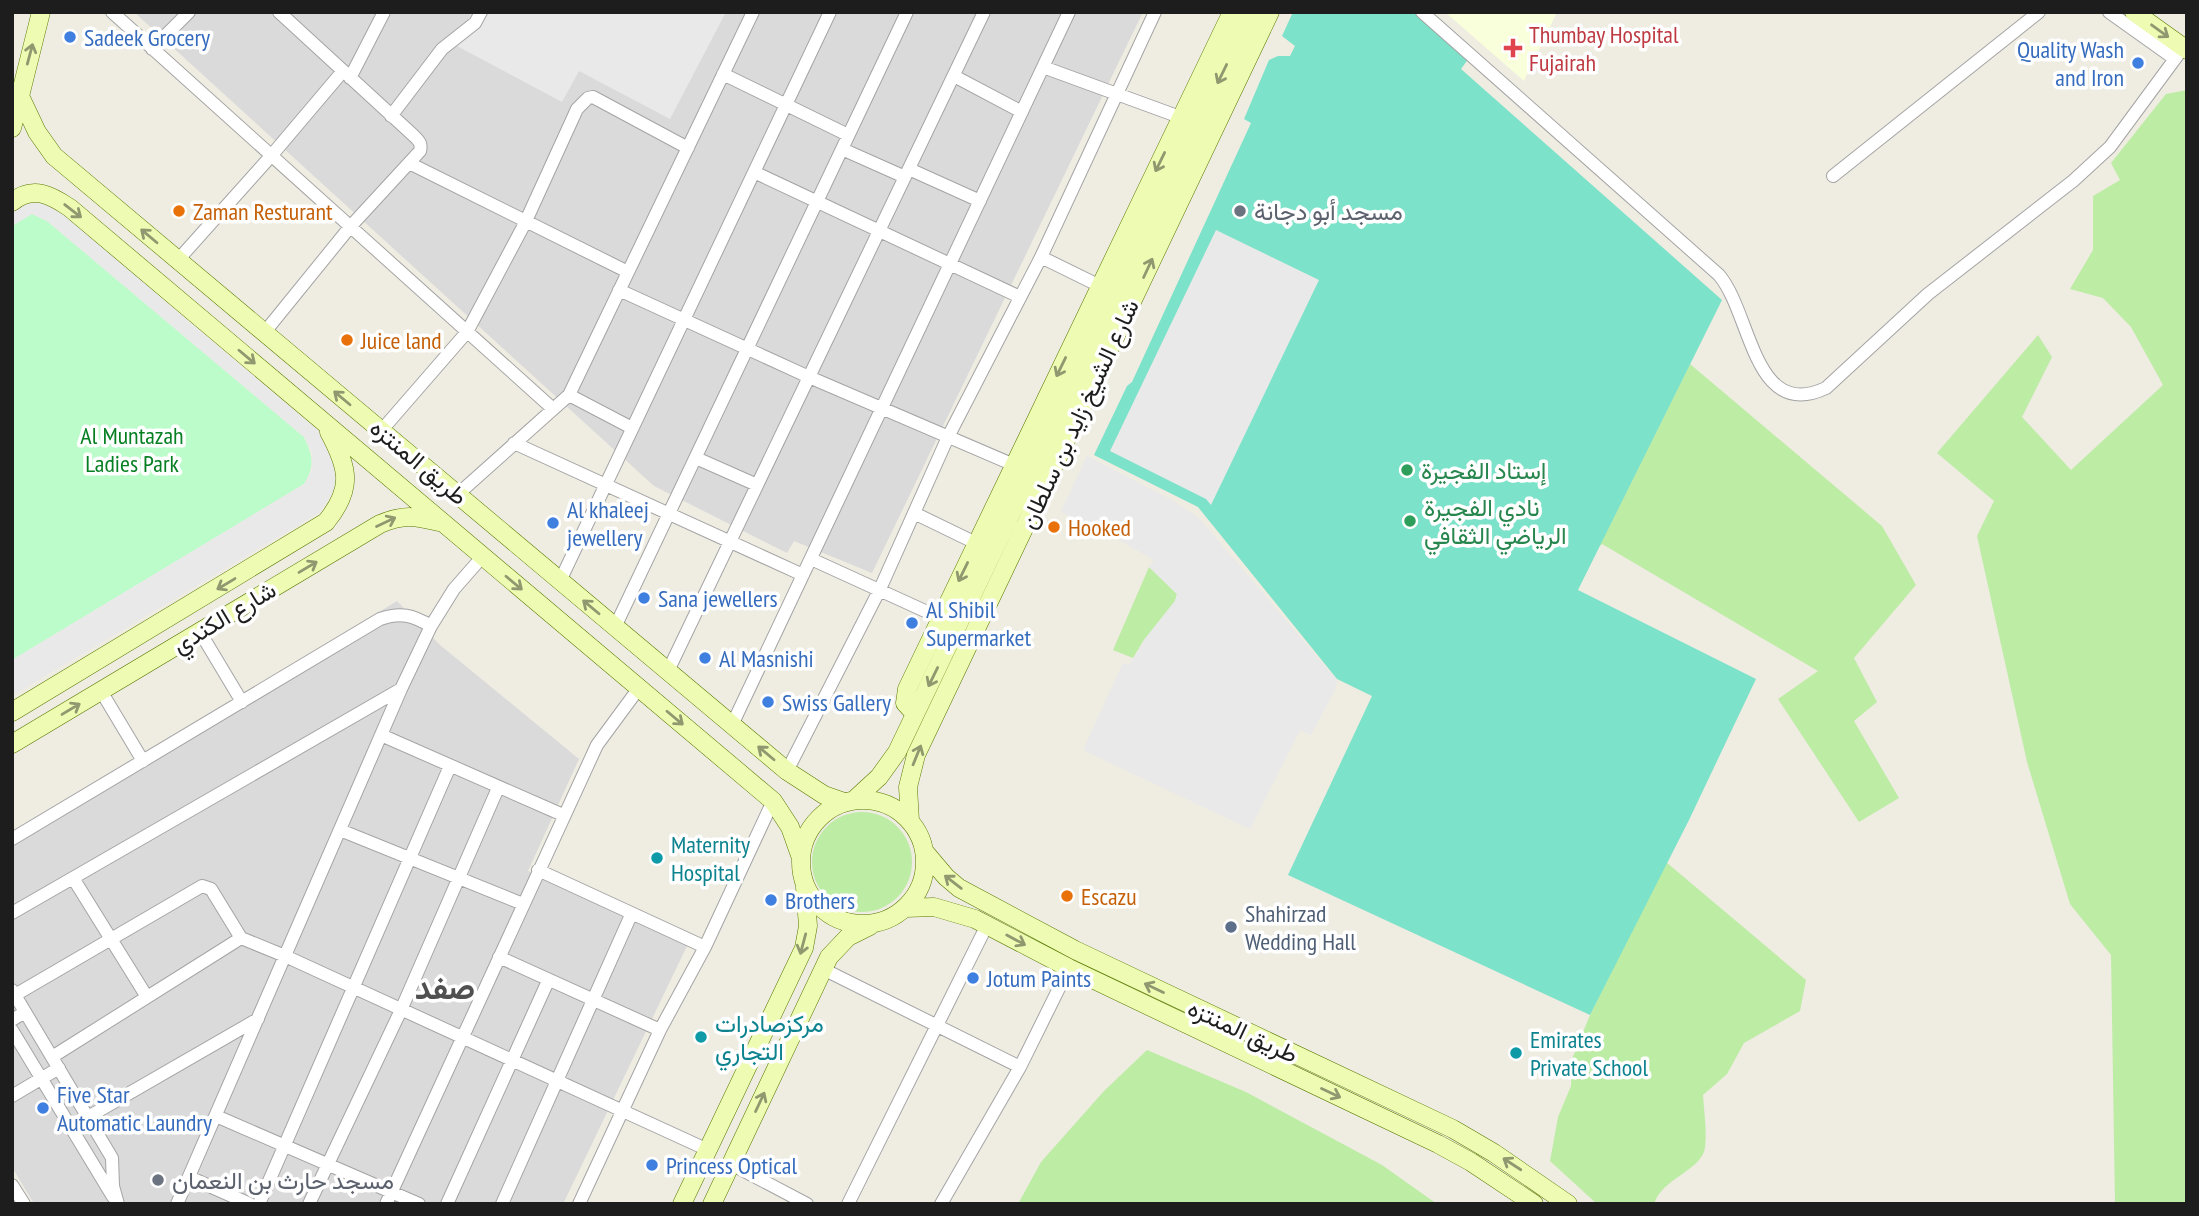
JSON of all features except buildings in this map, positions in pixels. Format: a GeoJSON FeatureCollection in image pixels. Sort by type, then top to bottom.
{"type":"FeatureCollection","features":[{"type":"Feature","properties":{"kind":"street"},"geometry":{"type":"LineString","coordinates":[[12,128],[41,12]]}},
{"type":"Feature","properties":{"kind":"street"},"geometry":{"type":"LineString","coordinates":[[112,12],[552,408]]}},
{"type":"Feature","properties":{"kind":"street"},"geometry":{"type":"LineString","coordinates":[[152,49],[189,12]]}},
{"type":"Feature","properties":{"kind":"street"},"geometry":{"type":"LineString","coordinates":[[177,260],[347,74],[384,12]]}},
{"type":"Feature","properties":{"kind":"street"},"geometry":{"type":"LineString","coordinates":[[391,116],[442,49],[475,23],[481,12]]}},
{"type":"Feature","properties":{"kind":"street"},"geometry":{"type":"LineString","coordinates":[[457,495],[569,395],[753,12]]}},
{"type":"Feature","properties":{"kind":"street"},"geometry":{"type":"LineString","coordinates":[[560,581],[830,12]]}},
{"type":"Feature","properties":{"kind":"street"},"geometry":{"type":"LineString","coordinates":[[615,627],[907,12]]}},
{"type":"Feature","properties":{"kind":"street"},"geometry":{"type":"LineString","coordinates":[[668,671],[984,12]]}},
{"type":"Feature","properties":{"kind":"street"},"geometry":{"type":"LineString","coordinates":[[732,725],[1069,12]]}},
{"type":"Feature","properties":{"kind":"street"},"geometry":{"type":"LineString","coordinates":[[787,771],[880,589],[947,437],[1041,257],[1156,12]]}},
{"type":"Feature","properties":{"kind":"street"},"geometry":{"type":"LineString","coordinates":[[1044,67],[1190,120],[1232,12]]}},
{"type":"Feature","properties":{"kind":"street","name":"شارع الشيخ زايد بن سلطان"},"geometry":{"type":"LineString","coordinates":[[849,801],[890,764],[915,714],[949,622],[1108,290],[1190,120],[1251,12]]}},
{"type":"Feature","properties":{"kind":"street","name":"شارع الشيخ زايد بن سلطان"},"geometry":{"type":"LineString","coordinates":[[910,821],[908,787],[916,755],[1270,12]]}},
{"type":"Feature","properties":{"kind":"street"},"geometry":{"type":"LineString","coordinates":[[1422,12],[1719,275],[1735,299],[1762,369],[1771,382],[1783,391],[1798,396],[1810,396],[1826,388],[1928,295],[2073,181],[2110,147],[2182,52]]}},
{"type":"Feature","properties":{"kind":"street"},"geometry":{"type":"LineString","coordinates":[[1833,177],[2039,12]]}},
{"type":"Feature","properties":{"kind":"street"},"geometry":{"type":"LineString","coordinates":[[2109,12],[2182,52]]}},
{"type":"Feature","properties":{"kind":"street"},"geometry":{"type":"LineString","coordinates":[[2134,12],[2182,52]]}},
{"type":"Feature","properties":{"kind":"street"},"geometry":{"type":"LineString","coordinates":[[264,333],[350,227],[420,151],[421,142],[284,14]]}},
{"type":"Feature","properties":{"kind":"street"},"geometry":{"type":"LineString","coordinates":[[723,74],[848,135]]}},
{"type":"Feature","properties":{"kind":"street"},"geometry":{"type":"LineString","coordinates":[[954,76],[1022,112]]}},
{"type":"Feature","properties":{"kind":"street","name":"طريق المنتزه"},"geometry":{"type":"LineString","coordinates":[[20,96],[37,132],[54,156],[787,771],[824,795],[849,801]]}},
{"type":"Feature","properties":{"kind":"street"},"geometry":{"type":"LineString","coordinates":[[381,430],[467,332],[526,223],[577,109],[588,98],[593,97],[688,148]]}},
{"type":"Feature","properties":{"kind":"street"},"geometry":{"type":"LineString","coordinates":[[842,149],[980,201]]}},
{"type":"Feature","properties":{"kind":"street"},"geometry":{"type":"LineString","coordinates":[[410,163],[628,272]]}},
{"type":"Feature","properties":{"kind":"street"},"geometry":{"type":"LineString","coordinates":[[754,172],[1020,297]]}},
{"type":"Feature","properties":{"kind":"street","name":"طريق المنتزه"},"geometry":{"type":"LineString","coordinates":[[12,202],[30,192],[54,197],[104,236],[773,801],[793,833],[801,858]]}},
{"type":"Feature","properties":{"kind":"street"},"geometry":{"type":"LineString","coordinates":[[104,236],[106,223],[115,216],[124,215]]}},
{"type":"Feature","properties":{"kind":"street"},"geometry":{"type":"LineString","coordinates":[[1041,257],[1108,290]]}},
{"type":"Feature","properties":{"kind":"street"},"geometry":{"type":"LineString","coordinates":[[619,290],[881,409],[1023,469]]}},
{"type":"Feature","properties":{"kind":"street"},"geometry":{"type":"LineString","coordinates":[[569,395],[632,429]]}},
{"type":"Feature","properties":{"kind":"street","name":"شارع الكندي"},"geometry":{"type":"LineString","coordinates":[[12,712],[326,522],[338,507],[345,492],[345,472],[339,451],[323,422]]}},
{"type":"Feature","properties":{"kind":"street"},"geometry":{"type":"LineString","coordinates":[[514,443],[803,575]]}},
{"type":"Feature","properties":{"kind":"street"},"geometry":{"type":"LineString","coordinates":[[696,458],[757,485]]}},
{"type":"Feature","properties":{"kind":"street"},"geometry":{"type":"LineString","coordinates":[[914,513],[985,548]]}},
{"type":"Feature","properties":{"kind":"street","name":"شارع الكندي"},"geometry":{"type":"LineString","coordinates":[[12,744],[380,524],[398,516],[416,516],[443,523]]}},
{"type":"Feature","properties":{"kind":"street"},"geometry":{"type":"LineString","coordinates":[[177,1204],[401,689],[431,626],[454,589],[483,556]]}},
{"type":"Feature","properties":{"kind":"street"},"geometry":{"type":"LineString","coordinates":[[811,559],[949,622]]}},
{"type":"Feature","properties":{"kind":"street"},"geometry":{"type":"LineString","coordinates":[[12,839],[380,619],[396,614],[417,618],[431,626]]}},
{"type":"Feature","properties":{"kind":"street"},"geometry":{"type":"LineString","coordinates":[[200,632],[242,702]]}},
{"type":"Feature","properties":{"kind":"street"},"geometry":{"type":"LineString","coordinates":[[388,1198],[597,745],[639,688]]}},
{"type":"Feature","properties":{"kind":"street"},"geometry":{"type":"LineString","coordinates":[[12,914],[401,689]]}},
{"type":"Feature","properties":{"kind":"street"},"geometry":{"type":"LineString","coordinates":[[101,691],[143,761]]}},
{"type":"Feature","properties":{"kind":"street"},"geometry":{"type":"LineString","coordinates":[[381,735],[563,816]]}},
{"type":"Feature","properties":{"kind":"street"},"geometry":{"type":"LineString","coordinates":[[259,1204],[450,765]]}},
{"type":"Feature","properties":{"kind":"street"},"geometry":{"type":"LineString","coordinates":[[309,1204],[401,1010],[498,788]]}},
{"type":"Feature","properties":{"kind":"street"},"geometry":{"type":"LineString","coordinates":[[682,1204],[804,948],[808,905],[801,858],[811,828],[825,812],[849,801],[864,799],[894,808],[910,821],[919,835],[924,851],[923,877],[917,893],[906,908],[861,929],[839,945],[823,969],[712,1204]]}},
{"type":"Feature","properties":{"kind":"street"},"geometry":{"type":"LineString","coordinates":[[579,1204],[660,1030],[705,947],[773,801]]}},
{"type":"Feature","properties":{"kind":"street"},"geometry":{"type":"LineString","coordinates":[[340,830],[523,904]]}},
{"type":"Feature","properties":{"kind":"street","name":"طريق المنتزه"},"geometry":{"type":"LineString","coordinates":[[924,851],[946,877],[982,901],[1142,983],[1453,1129],[1494,1153],[1567,1204]]}},
{"type":"Feature","properties":{"kind":"street"},"geometry":{"type":"LineString","coordinates":[[538,870],[705,947]]}},
{"type":"Feature","properties":{"kind":"street"},"geometry":{"type":"LineString","coordinates":[[803,877],[814,899],[832,916],[855,924],[880,922]]}},
{"type":"Feature","properties":{"kind":"street"},"geometry":{"type":"LineString","coordinates":[[73,878],[148,997]]}},
{"type":"Feature","properties":{"kind":"street"},"geometry":{"type":"LineString","coordinates":[[118,1204],[113,1186],[113,1158],[14,992],[202,886],[211,890],[241,938],[708,1150]]}},
{"type":"Feature","properties":{"kind":"street","name":"طريق المنتزه"},"geometry":{"type":"LineString","coordinates":[[906,908],[948,909],[987,925],[1069,968],[1438,1144],[1471,1162],[1534,1204]]}},
{"type":"Feature","properties":{"kind":"street"},"geometry":{"type":"LineString","coordinates":[[502,1204],[631,915]]}},
{"type":"Feature","properties":{"kind":"street"},"geometry":{"type":"LineString","coordinates":[[848,1204],[987,925]]}},
{"type":"Feature","properties":{"kind":"street"},"geometry":{"type":"LineString","coordinates":[[12,1096],[41,1079],[56,1063],[148,997],[241,938]]}},
{"type":"Feature","properties":{"kind":"street"},"geometry":{"type":"LineString","coordinates":[[499,957],[660,1030]]}},
{"type":"Feature","properties":{"kind":"street"},"geometry":{"type":"LineString","coordinates":[[942,1204],[1020,1067],[1069,968]]}},
{"type":"Feature","properties":{"kind":"street"},"geometry":{"type":"LineString","coordinates":[[823,969],[1020,1067]]}},
{"type":"Feature","properties":{"kind":"street"},"geometry":{"type":"LineString","coordinates":[[447,1204],[548,981]]}},
{"type":"Feature","properties":{"kind":"street"},"geometry":{"type":"LineString","coordinates":[[12,1020],[25,1012]]}},
{"type":"Feature","properties":{"kind":"street"},"geometry":{"type":"LineString","coordinates":[[88,1117],[258,1018]]}},
{"type":"Feature","properties":{"kind":"street"},"geometry":{"type":"LineString","coordinates":[[12,1030],[95,1171],[118,1204]]}},
{"type":"Feature","properties":{"kind":"street"},"geometry":{"type":"LineString","coordinates":[[216,1116],[326,1164],[388,1198],[419,1204]]}},
{"type":"Feature","properties":{"kind":"street"},"geometry":{"type":"LineString","coordinates":[[731,1164],[807,1204]]}},
{"type":"Feature","properties":{"kind":"street"},"geometry":{"type":"LineString","coordinates":[[189,1177],[250,1204]]}},
{"type":"Feature","properties":{"kind":"street"},"geometry":{"type":"LineString","coordinates":[[12,1185],[24,1204]]}},
{"type":"Feature","properties":{"kind":"shaded area"},"geometry":{"type":"Polygon","coordinates":[[[134,12],[1143,12],[872,573],[794,541],[787,553],[654,486],[134,12]]]}},
{"type":"Feature","properties":{"kind":"shaded area"},"geometry":{"type":"Polygon","coordinates":[[[472,12],[726,12],[670,119],[579,71],[562,102],[455,45],[472,12]]]}},
{"type":"Feature","properties":{"kind":"shaded area","name":"Thumbay Hospital Fujairah"},"geometry":{"type":"Polygon","coordinates":[[[1445,12],[1557,12],[1524,81],[1445,12]]]}},
{"type":"Feature","properties":{"kind":"shaded area"},"geometry":{"type":"Polygon","coordinates":[[[41,201],[69,213],[171,307],[322,434],[334,460],[335,488],[320,512],[12,696],[12,660],[304,484],[312,470],[312,453],[304,437],[47,221],[32,214],[12,226],[12,211],[18,205],[41,201]]]}},
{"type":"Feature","properties":{"kind":"shaded area"},"geometry":{"type":"Polygon","coordinates":[[[1216,230],[1319,280],[1211,505],[1206,499],[1110,451],[1216,230]]]}},
{"type":"Feature","properties":{"kind":"shaded area"},"geometry":{"type":"Polygon","coordinates":[[[1087,456],[1172,500],[1198,517],[1337,680],[1311,735],[1300,730],[1250,829],[1087,752],[1084,748],[1123,663],[1130,664],[1144,640],[1175,601],[1177,594],[1149,567],[1154,560],[1105,532],[1061,512],[1087,456]]]}},
{"type":"Feature","properties":{"kind":"shaded area"},"geometry":{"type":"Polygon","coordinates":[[[397,601],[440,645],[579,759],[528,871],[688,944],[563,1204],[34,1204],[12,1167],[12,835],[397,601]]]}},
{"type":"Feature","properties":{"kind":"green space","name":"نادي الفجيرة الرياضي الثقافي"},"geometry":{"type":"Polygon","coordinates":[[[1293,12],[1417,12],[1469,58],[1461,69],[1722,300],[1578,590],[1756,679],[1689,820],[1590,1015],[1288,875],[1372,696],[1337,679],[1198,507],[1094,455],[1127,386],[1132,382],[1251,123],[1244,119],[1269,60],[1278,56],[1290,56],[1295,46],[1282,36],[1293,12]]]}},
{"type":"Feature","properties":{"kind":"green space"},"geometry":{"type":"Polygon","coordinates":[[[2187,90],[2187,1204],[2115,1204],[2111,955],[2070,904],[2027,762],[1977,536],[1994,501],[1937,453],[2038,335],[2052,357],[2022,417],[2071,470],[2163,385],[2131,327],[2103,298],[2070,289],[2093,250],[2093,196],[2120,180],[2111,163],[2166,94],[2187,90]]]}},
{"type":"Feature","properties":{"kind":"green space","name":"Al Muntazah Ladies Park"},"geometry":{"type":"Polygon","coordinates":[[[32,214],[47,221],[304,437],[312,461],[304,484],[12,660],[12,226],[32,214]]]}},
{"type":"Feature","properties":{"kind":"green space"},"geometry":{"type":"Polygon","coordinates":[[[1690,364],[1882,526],[1916,585],[1854,658],[1877,702],[1854,721],[1899,798],[1859,822],[1778,699],[1818,671],[1602,544],[1599,547],[1690,364]]]}},
{"type":"Feature","properties":{"kind":"green space"},"geometry":{"type":"Polygon","coordinates":[[[1149,567],[1177,594],[1175,601],[1133,658],[1113,650],[1149,567]]]}},
{"type":"Feature","properties":{"kind":"green space"},"geometry":{"type":"Polygon","coordinates":[[[862,812],[881,816],[897,827],[908,843],[912,862],[908,881],[897,897],[881,908],[862,912],[843,908],[827,897],[816,881],[812,862],[816,843],[827,827],[843,816],[862,812]]]}},
{"type":"Feature","properties":{"kind":"green space"},"geometry":{"type":"Polygon","coordinates":[[[1666,862],[1806,980],[1800,1011],[1744,1043],[1727,1074],[1703,1095],[1706,1134],[1703,1155],[1665,1187],[1654,1204],[1597,1204],[1550,1161],[1558,1117],[1571,1086],[1572,1059],[1590,1015],[1666,862]]]}},
{"type":"Feature","properties":{"kind":"green space"},"geometry":{"type":"Polygon","coordinates":[[[1147,1050],[1246,1092],[1382,1165],[1437,1204],[1018,1204],[1041,1162],[1104,1091],[1147,1050]]]}},
{"type":"Feature","properties":{"kind":"place","name":"Sadeek Grocery"},"geometry":{"type":"Point","coordinates":[70,37]}},
{"type":"Feature","properties":{"kind":"place","name":"Thumbay Hospital Fujairah"},"geometry":{"type":"Point","coordinates":[1513,48]}},
{"type":"Feature","properties":{"kind":"place","name":"Quality Wash and Iron"},"geometry":{"type":"Point","coordinates":[2138,63]}},
{"type":"Feature","properties":{"kind":"place","name":"Zaman Resturant"},"geometry":{"type":"Point","coordinates":[179,211]}},
{"type":"Feature","properties":{"kind":"place","name":"مسجد أبو دجانة"},"geometry":{"type":"Point","coordinates":[1240,211]}},
{"type":"Feature","properties":{"kind":"place","name":"Juice land"},"geometry":{"type":"Point","coordinates":[347,340]}},
{"type":"Feature","properties":{"kind":"place","name":"إستاد الفجيرة"},"geometry":{"type":"Point","coordinates":[1407,470]}},
{"type":"Feature","properties":{"kind":"place","name":"نادي الفجيرة الرياضي الثقافي"},"geometry":{"type":"Point","coordinates":[1410,521]}},
{"type":"Feature","properties":{"kind":"place","name":"Al khaleej jewellery"},"geometry":{"type":"Point","coordinates":[553,523]}},
{"type":"Feature","properties":{"kind":"place","name":"Hooked"},"geometry":{"type":"Point","coordinates":[1054,527]}},
{"type":"Feature","properties":{"kind":"place","name":"Sana jewellers"},"geometry":{"type":"Point","coordinates":[644,598]}},
{"type":"Feature","properties":{"kind":"place","name":"Al Shibil Supermarket"},"geometry":{"type":"Point","coordinates":[912,623]}},
{"type":"Feature","properties":{"kind":"place","name":"Al Masnishi"},"geometry":{"type":"Point","coordinates":[705,658]}},
{"type":"Feature","properties":{"kind":"place","name":"Swiss Gallery"},"geometry":{"type":"Point","coordinates":[768,702]}},
{"type":"Feature","properties":{"kind":"place","name":"Maternity Hospital"},"geometry":{"type":"Point","coordinates":[657,858]}},
{"type":"Feature","properties":{"kind":"place","name":"Escazu"},"geometry":{"type":"Point","coordinates":[1067,896]}},
{"type":"Feature","properties":{"kind":"place","name":"Brothers"},"geometry":{"type":"Point","coordinates":[771,900]}},
{"type":"Feature","properties":{"kind":"place","name":"Shahirzad Wedding Hall"},"geometry":{"type":"Point","coordinates":[1231,927]}},
{"type":"Feature","properties":{"kind":"place","name":"Jotum Paints"},"geometry":{"type":"Point","coordinates":[973,978]}},
{"type":"Feature","properties":{"kind":"place","name":"مركزصادرات التجاري"},"geometry":{"type":"Point","coordinates":[701,1037]}},
{"type":"Feature","properties":{"kind":"place","name":"Emirates Private School"},"geometry":{"type":"Point","coordinates":[1516,1053]}},
{"type":"Feature","properties":{"kind":"place","name":"Five Star Automatic Laundry"},"geometry":{"type":"Point","coordinates":[43,1108]}},
{"type":"Feature","properties":{"kind":"place","name":"Princess Optical"},"geometry":{"type":"Point","coordinates":[652,1165]}},
{"type":"Feature","properties":{"kind":"place","name":"مسجد حارث بن النعمان"},"geometry":{"type":"Point","coordinates":[158,1180]}},
{"type":"Feature","properties":{"kind":"district","name":"صفد"},"geometry":{"type":"Point","coordinates":[445,987]}}]}
